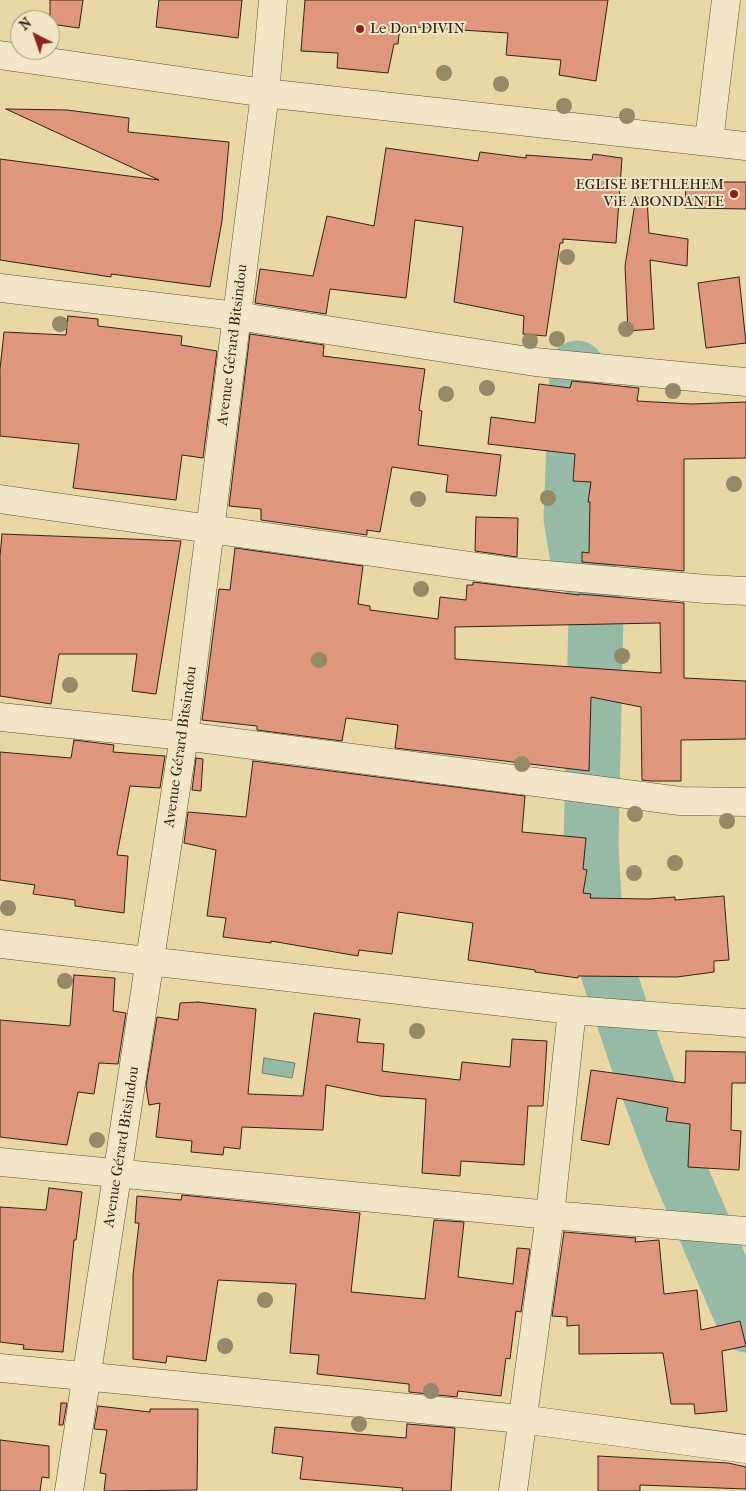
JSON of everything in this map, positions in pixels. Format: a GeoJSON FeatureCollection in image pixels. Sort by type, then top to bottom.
{"type":"FeatureCollection","features":[{"type":"Feature","properties":{"kind":"street","name":"Avenue Gérard Bitsindou"},"geometry":{"type":"LineString","coordinates":[[70,1491],[184,736],[265,92],[273,0]]}},
{"type":"Feature","properties":{"kind":"street"},"geometry":{"type":"LineString","coordinates":[[709,140],[726,0]]}},
{"type":"Feature","properties":{"kind":"street"},"geometry":{"type":"LineString","coordinates":[[0,55],[265,92],[709,140],[746,146]]}},
{"type":"Feature","properties":{"kind":"street"},"geometry":{"type":"LineString","coordinates":[[0,288],[236,316],[535,362],[746,382]]}},
{"type":"Feature","properties":{"kind":"street"},"geometry":{"type":"LineString","coordinates":[[0,499],[512,572],[746,591]]}},
{"type":"Feature","properties":{"kind":"street"},"geometry":{"type":"LineString","coordinates":[[0,717],[184,736],[680,802],[746,802]]}},
{"type":"Feature","properties":{"kind":"street"},"geometry":{"type":"LineString","coordinates":[[0,944],[572,1010],[746,1023]]}},
{"type":"Feature","properties":{"kind":"street"},"geometry":{"type":"LineString","coordinates":[[513,1491],[521,1419],[550,1215],[572,1010]]}},
{"type":"Feature","properties":{"kind":"street"},"geometry":{"type":"LineString","coordinates":[[0,1162],[550,1215],[746,1231]]}},
{"type":"Feature","properties":{"kind":"street"},"geometry":{"type":"LineString","coordinates":[[0,1368],[521,1419],[746,1449]]}},
{"type":"Feature","properties":{"kind":"shaded area"},"geometry":{"type":"Polygon","coordinates":[[[264,1058],[295,1063],[292,1078],[262,1073],[264,1058]]]}},
{"type":"Feature","properties":{"kind":"building"},"geometry":{"type":"Polygon","coordinates":[[[50,0],[83,0],[79,28],[60,25],[60,10],[50,10],[50,0]]]}},
{"type":"Feature","properties":{"kind":"building"},"geometry":{"type":"Polygon","coordinates":[[[159,0],[242,0],[238,38],[156,27],[159,0]]]}},
{"type":"Feature","properties":{"kind":"building"},"geometry":{"type":"Polygon","coordinates":[[[305,0],[608,0],[596,81],[559,75],[561,60],[506,55],[508,33],[400,26],[398,44],[394,44],[388,73],[337,68],[338,53],[301,51],[305,0]]]}},
{"type":"Feature","properties":{"kind":"building"},"geometry":{"type":"Polygon","coordinates":[[[6,109],[67,110],[129,118],[128,132],[229,142],[222,221],[210,287],[111,274],[111,277],[0,260],[0,159],[159,180],[6,109]]]}},
{"type":"Feature","properties":{"kind":"building"},"geometry":{"type":"Polygon","coordinates":[[[386,148],[478,161],[480,152],[526,158],[526,155],[592,160],[593,154],[622,158],[616,243],[563,239],[563,243],[560,243],[546,336],[523,334],[524,316],[454,302],[463,227],[415,220],[406,298],[330,289],[326,314],[255,303],[260,269],[313,276],[327,216],[374,226],[386,148]]]}},
{"type":"Feature","properties":{"kind":"building"},"geometry":{"type":"Polygon","coordinates":[[[686,182],[746,182],[746,209],[685,208],[686,182]]]}},
{"type":"Feature","properties":{"kind":"building"},"geometry":{"type":"Polygon","coordinates":[[[636,197],[647,198],[649,233],[688,239],[687,266],[650,260],[654,329],[628,331],[625,266],[636,197]]]}},
{"type":"Feature","properties":{"kind":"building"},"geometry":{"type":"Polygon","coordinates":[[[739,277],[746,343],[706,348],[698,283],[739,277]]]}},
{"type":"Feature","properties":{"kind":"building"},"geometry":{"type":"Polygon","coordinates":[[[68,316],[98,319],[98,326],[182,336],[181,345],[217,351],[203,458],[182,455],[176,500],[73,488],[79,444],[0,436],[0,369],[4,332],[66,335],[68,316]]]}},
{"type":"Feature","properties":{"kind":"building"},"geometry":{"type":"Polygon","coordinates":[[[250,334],[324,345],[323,356],[425,369],[419,410],[422,411],[418,445],[501,455],[496,496],[446,492],[448,475],[392,467],[380,532],[367,530],[367,535],[261,520],[261,509],[229,506],[250,334]]]}},
{"type":"Feature","properties":{"kind":"building"},"geometry":{"type":"Polygon","coordinates":[[[572,381],[639,388],[637,401],[692,404],[746,402],[746,458],[684,459],[684,571],[582,562],[582,552],[589,553],[590,502],[588,502],[591,482],[573,481],[575,454],[488,444],[491,417],[535,423],[539,384],[570,388],[572,381]]]}},
{"type":"Feature","properties":{"kind":"building"},"geometry":{"type":"Polygon","coordinates":[[[476,517],[518,518],[517,557],[475,551],[476,517]]]}},
{"type":"Feature","properties":{"kind":"building"},"geometry":{"type":"Polygon","coordinates":[[[2,534],[181,541],[156,694],[132,691],[137,654],[59,654],[51,704],[0,696],[0,556],[2,534]]]}},
{"type":"Feature","properties":{"kind":"building"},"geometry":{"type":"Polygon","coordinates":[[[235,548],[363,566],[358,604],[370,606],[370,610],[438,619],[440,597],[466,600],[467,585],[473,585],[473,582],[579,595],[684,603],[684,678],[746,681],[746,739],[681,740],[681,781],[651,781],[642,780],[641,707],[591,697],[589,771],[395,748],[398,725],[346,718],[342,741],[257,730],[257,726],[202,720],[219,589],[230,590],[235,548]],[[660,623],[455,627],[455,659],[661,673],[660,623]]]}},
{"type":"Feature","properties":{"kind":"building"},"geometry":{"type":"Polygon","coordinates":[[[74,740],[114,745],[113,752],[165,756],[160,788],[130,786],[117,855],[128,856],[124,913],[75,906],[75,900],[33,894],[35,885],[0,880],[0,752],[71,758],[74,740]]]}},
{"type":"Feature","properties":{"kind":"building"},"geometry":{"type":"Polygon","coordinates":[[[196,758],[203,759],[201,791],[192,790],[196,758]]]}},
{"type":"Feature","properties":{"kind":"building"},"geometry":{"type":"Polygon","coordinates":[[[253,761],[525,796],[522,832],[586,838],[583,869],[587,870],[583,893],[591,894],[590,898],[648,899],[675,897],[675,900],[724,896],[729,960],[714,961],[714,972],[677,977],[578,976],[578,978],[535,972],[535,970],[468,960],[473,923],[398,912],[392,954],[359,950],[358,956],[271,941],[271,943],[223,937],[226,918],[207,916],[216,850],[184,843],[188,812],[246,817],[253,761]]]}},
{"type":"Feature","properties":{"kind":"building"},"geometry":{"type":"Polygon","coordinates":[[[74,975],[115,978],[113,1011],[126,1013],[118,1064],[99,1063],[94,1094],[78,1092],[67,1145],[0,1137],[0,1020],[70,1026],[74,975]]]}},
{"type":"Feature","properties":{"kind":"building"},"geometry":{"type":"Polygon","coordinates":[[[198,1002],[256,1009],[248,1094],[303,1096],[314,1013],[360,1019],[357,1042],[384,1044],[382,1071],[397,1073],[460,1080],[462,1062],[510,1067],[512,1039],[547,1041],[543,1106],[528,1106],[524,1165],[461,1161],[460,1176],[422,1173],[426,1099],[380,1096],[326,1085],[323,1130],[242,1127],[240,1149],[224,1147],[223,1155],[191,1152],[192,1141],[156,1137],[160,1103],[149,1105],[146,1086],[157,1017],[178,1020],[180,1003],[198,1002]]]}},
{"type":"Feature","properties":{"kind":"building"},"geometry":{"type":"Polygon","coordinates":[[[686,1051],[746,1052],[746,1083],[732,1083],[731,1130],[741,1131],[739,1170],[688,1167],[690,1124],[666,1121],[668,1108],[617,1098],[609,1145],[581,1140],[591,1070],[685,1083],[686,1051]]]}},
{"type":"Feature","properties":{"kind":"building"},"geometry":{"type":"Polygon","coordinates":[[[49,1188],[82,1192],[76,1240],[74,1240],[63,1352],[23,1349],[24,1345],[0,1342],[0,1207],[46,1210],[49,1188]]]}},
{"type":"Feature","properties":{"kind":"building"},"geometry":{"type":"Polygon","coordinates":[[[182,1195],[360,1213],[351,1292],[425,1299],[434,1220],[464,1222],[458,1277],[513,1284],[517,1248],[530,1249],[521,1312],[516,1311],[510,1359],[506,1358],[501,1396],[458,1391],[457,1397],[409,1392],[409,1384],[317,1374],[319,1355],[290,1353],[296,1284],[218,1280],[206,1361],[167,1356],[166,1363],[133,1359],[133,1275],[139,1223],[135,1223],[137,1196],[181,1200],[182,1195]]]}},
{"type":"Feature","properties":{"kind":"building"},"geometry":{"type":"Polygon","coordinates":[[[564,1232],[636,1238],[635,1242],[659,1240],[664,1294],[697,1290],[701,1330],[740,1321],[746,1346],[722,1351],[727,1411],[695,1414],[694,1404],[671,1404],[663,1353],[579,1354],[579,1325],[567,1326],[567,1317],[552,1316],[564,1232]]]}},
{"type":"Feature","properties":{"kind":"building"},"geometry":{"type":"Polygon","coordinates":[[[61,1403],[67,1403],[63,1425],[59,1425],[61,1403]]]}},
{"type":"Feature","properties":{"kind":"building"},"geometry":{"type":"Polygon","coordinates":[[[98,1406],[150,1412],[150,1409],[198,1409],[197,1490],[104,1491],[106,1474],[100,1473],[107,1430],[94,1429],[98,1406]]]}},
{"type":"Feature","properties":{"kind":"building"},"geometry":{"type":"Polygon","coordinates":[[[407,1424],[455,1428],[451,1491],[402,1491],[403,1488],[300,1479],[303,1457],[272,1453],[275,1427],[406,1438],[407,1424]]]}},
{"type":"Feature","properties":{"kind":"building"},"geometry":{"type":"Polygon","coordinates":[[[0,1440],[49,1446],[49,1478],[42,1477],[40,1491],[0,1491],[0,1440]]]}},
{"type":"Feature","properties":{"kind":"building"},"geometry":{"type":"Polygon","coordinates":[[[598,1456],[728,1463],[746,1467],[746,1489],[640,1485],[640,1491],[598,1491],[598,1456]]]}},
{"type":"Feature","properties":{"kind":"waterway"},"geometry":{"type":"LineString","coordinates":[[577,368],[571,518],[578,560],[589,570],[596,615],[591,845],[596,936],[636,1056],[676,1163],[746,1325]]}},
{"type":"Feature","properties":{"kind":"place","name":"Le Don DIVIN"},"geometry":{"type":"Point","coordinates":[360,29]}},
{"type":"Feature","properties":{"kind":"place","name":"EGLISE BETHLEHEM ViE ABONDANTE"},"geometry":{"type":"Point","coordinates":[734,194]}}]}
